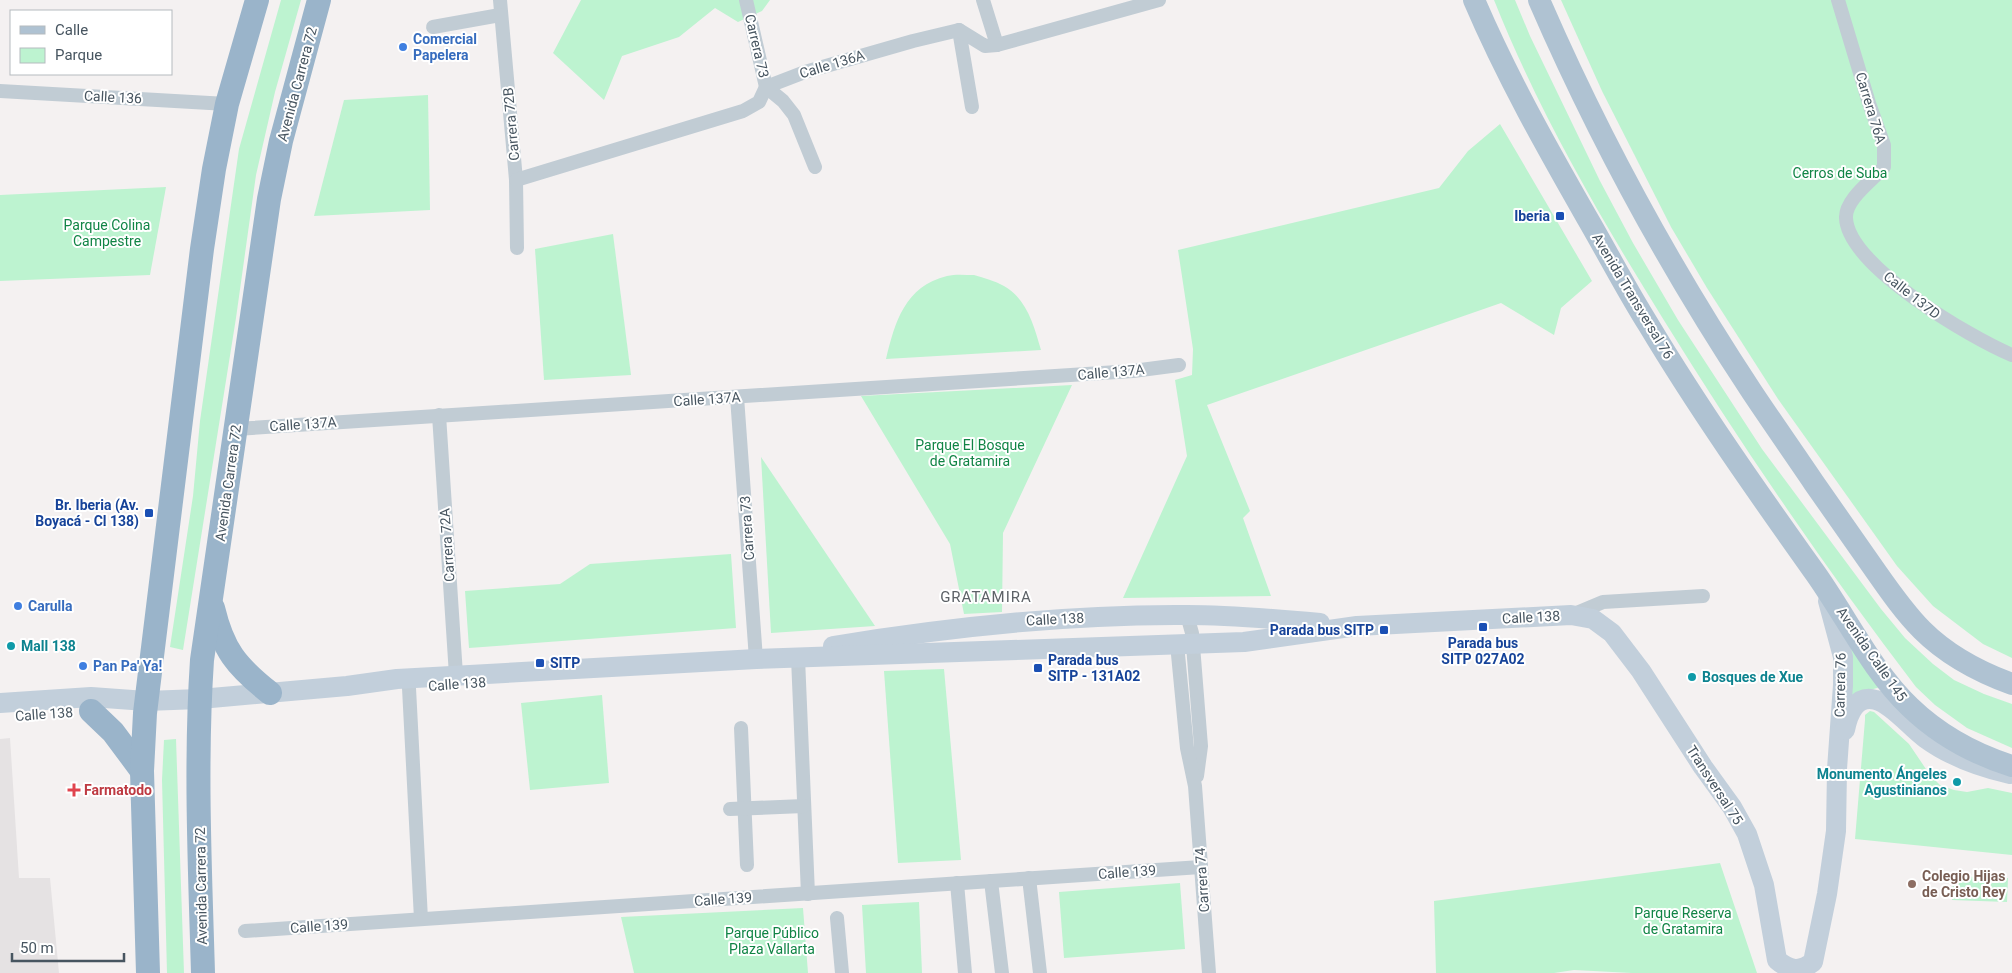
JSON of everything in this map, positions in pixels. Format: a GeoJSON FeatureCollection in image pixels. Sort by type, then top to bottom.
{"type":"FeatureCollection","features":[{"type":"Feature","properties":{"kind":"highway"},"geometry":{"type":"LineString","coordinates":[[148,973],[142,770],[146,701],[202,248],[214,169],[226,104],[257,0]]}},
{"type":"Feature","properties":{"kind":"highway","name":"Avenida Carrera 72"},"geometry":{"type":"LineString","coordinates":[[203,973],[199,811],[202,660],[271,190],[281,141],[319,0]]}},
{"type":"Feature","properties":{"kind":"highway"},"geometry":{"type":"LineString","coordinates":[[210,600],[220,635],[228,650],[238,665],[270,693]]}},
{"type":"Feature","properties":{"kind":"highway"},"geometry":{"type":"LineString","coordinates":[[91,711],[113,732],[142,770]]}},
{"type":"Feature","properties":{"kind":"main road","name":"Avenida Transversal 76"},"geometry":{"type":"LineString","coordinates":[[1474,0],[1534,125],[1648,324],[1760,497],[1817,576]]}},
{"type":"Feature","properties":{"kind":"main road"},"geometry":{"type":"LineString","coordinates":[[1540,0],[1638,202],[1693,297],[1751,391],[1902,609],[1923,631],[1971,667],[2012,684]]}},
{"type":"Feature","properties":{"kind":"main road","name":"Avenida Calle 145"},"geometry":{"type":"LineString","coordinates":[[1817,576],[1874,662],[1909,706],[1942,733],[1970,750],[2012,766]]}},
{"type":"Feature","properties":{"kind":"main road","name":"Carrera 76"},"geometry":{"type":"LineString","coordinates":[[1814,962],[1827,894],[1836,831],[1843,657],[1831,608],[1817,576]]}},
{"type":"Feature","properties":{"kind":"main road","name":"Calle 138"},"geometry":{"type":"LineString","coordinates":[[756,659],[886,637],[979,624],[1081,618],[1244,642],[1356,626],[1571,615]]}},
{"type":"Feature","properties":{"kind":"main road","name":"Transversal 75"},"geometry":{"type":"LineString","coordinates":[[1571,615],[1593,618],[1612,633],[1641,671],[1703,767],[1732,807],[1752,847],[1764,885],[1777,960],[1794,970],[1807,967],[1814,962]]}},
{"type":"Feature","properties":{"kind":"main road","name":"Calle 138"},"geometry":{"type":"LineString","coordinates":[[0,717],[91,711],[146,701],[270,693],[397,679],[456,675],[756,659],[1082,648],[1187,634],[1241,616],[1356,626]]}},
{"type":"Feature","properties":{"kind":"main road"},"geometry":{"type":"LineString","coordinates":[[1081,618],[1086,624],[1088,632],[1082,648]]}},
{"type":"Feature","properties":{"kind":"main road","name":"Calle 138"},"geometry":{"type":"LineString","coordinates":[[347,686],[409,688],[518,679],[566,670]]}},
{"type":"Feature","properties":{"kind":"main road","name":"Calle 138"},"geometry":{"type":"LineString","coordinates":[[0,703],[91,697],[146,701]]}},
{"type":"Feature","properties":{"kind":"main road","name":"Carrera 76"},"geometry":{"type":"LineString","coordinates":[[1837,769],[1849,715],[1855,705],[1865,699],[1876,700],[1885,704],[1909,726],[1940,748],[1969,763],[2012,775]]}},
{"type":"Feature","properties":{"kind":"street","name":"Carrera 72B"},"geometry":{"type":"LineString","coordinates":[[500,0],[516,180],[517,248]]}},
{"type":"Feature","properties":{"kind":"street","name":"Carrera 73"},"geometry":{"type":"LineString","coordinates":[[746,0],[766,87],[783,101],[794,115],[815,167]]}},
{"type":"Feature","properties":{"kind":"street"},"geometry":{"type":"LineString","coordinates":[[983,0],[997,45]]}},
{"type":"Feature","properties":{"kind":"street"},"geometry":{"type":"LineString","coordinates":[[959,30],[985,46],[997,45],[1160,0]]}},
{"type":"Feature","properties":{"kind":"street","name":"Carrera 76A"},"geometry":{"type":"LineString","coordinates":[[1838,0],[1869,103],[1884,145],[1884,167],[1848,204]]}},
{"type":"Feature","properties":{"kind":"street"},"geometry":{"type":"LineString","coordinates":[[433,26],[500,15]]}},
{"type":"Feature","properties":{"kind":"street"},"geometry":{"type":"LineString","coordinates":[[959,30],[972,107]]}},
{"type":"Feature","properties":{"kind":"street","name":"Calle 136A"},"geometry":{"type":"LineString","coordinates":[[766,87],[805,72],[942,33],[959,30]]}},
{"type":"Feature","properties":{"kind":"street"},"geometry":{"type":"LineString","coordinates":[[516,180],[743,111],[759,102],[766,87]]}},
{"type":"Feature","properties":{"kind":"street","name":"Calle 136"},"geometry":{"type":"LineString","coordinates":[[0,91],[226,104]]}},
{"type":"Feature","properties":{"kind":"street","name":"Calle 137D"},"geometry":{"type":"LineString","coordinates":[[1848,204],[1846,218],[1851,235],[1871,262],[1898,286],[1947,321],[2012,355]]}},
{"type":"Feature","properties":{"kind":"street","name":"Calle 137A"},"geometry":{"type":"LineString","coordinates":[[236,429],[1133,371],[1179,365]]}},
{"type":"Feature","properties":{"kind":"street","name":"Carrera 73"},"geometry":{"type":"LineString","coordinates":[[737,397],[756,659]]}},
{"type":"Feature","properties":{"kind":"street","name":"Carrera 72A"},"geometry":{"type":"LineString","coordinates":[[439,415],[456,675]]}},
{"type":"Feature","properties":{"kind":"street","name":"Calle 138"},"geometry":{"type":"LineString","coordinates":[[1571,615],[1603,602],[1703,596]]}},
{"type":"Feature","properties":{"kind":"street","name":"Carrera 74"},"geometry":{"type":"LineString","coordinates":[[1187,634],[1187,748],[1195,786],[1209,973]]}},
{"type":"Feature","properties":{"kind":"street"},"geometry":{"type":"LineString","coordinates":[[798,658],[808,894]]}},
{"type":"Feature","properties":{"kind":"street"},"geometry":{"type":"LineString","coordinates":[[409,688],[421,919]]}},
{"type":"Feature","properties":{"kind":"street"},"geometry":{"type":"LineString","coordinates":[[741,728],[747,865]]}},
{"type":"Feature","properties":{"kind":"street"},"geometry":{"type":"LineString","coordinates":[[730,810],[804,806]]}},
{"type":"Feature","properties":{"kind":"street","name":"Calle 139"},"geometry":{"type":"LineString","coordinates":[[245,930],[1201,867]]}},
{"type":"Feature","properties":{"kind":"street"},"geometry":{"type":"LineString","coordinates":[[1029,878],[1040,973]]}},
{"type":"Feature","properties":{"kind":"street"},"geometry":{"type":"LineString","coordinates":[[991,881],[1002,973]]}},
{"type":"Feature","properties":{"kind":"street"},"geometry":{"type":"LineString","coordinates":[[957,883],[965,973]]}},
{"type":"Feature","properties":{"kind":"street"},"geometry":{"type":"LineString","coordinates":[[837,918],[842,973]]}},
{"type":"Feature","properties":{"kind":"shaded area"},"geometry":{"type":"Polygon","coordinates":[[[10,738],[19,878],[50,878],[59,973],[0,973],[0,739],[10,738]]]}},
{"type":"Feature","properties":{"kind":"green space"},"geometry":{"type":"Polygon","coordinates":[[[281,0],[301,0],[275,92],[256,175],[236,318],[183,650],[170,647],[193,496],[200,421],[239,149],[281,0]]]}},
{"type":"Feature","properties":{"kind":"green space"},"geometry":{"type":"Polygon","coordinates":[[[581,0],[770,0],[762,11],[738,22],[715,8],[679,37],[622,56],[604,100],[553,53],[581,0]]]}},
{"type":"Feature","properties":{"kind":"green space"},"geometry":{"type":"Polygon","coordinates":[[[1494,0],[1515,0],[1530,36],[1600,181],[1633,243],[1678,320],[1762,449],[1881,609],[1905,638],[1933,664],[1954,680],[2012,704],[2012,748],[1967,728],[1935,705],[1916,687],[1786,507],[1694,369],[1595,205],[1572,165],[1531,84],[1494,0]]]}},
{"type":"Feature","properties":{"kind":"green space","name":"Cerros de Suba"},"geometry":{"type":"Polygon","coordinates":[[[1561,0],[2012,0],[2012,658],[1983,644],[1933,606],[1897,566],[1778,399],[1707,288],[1671,227],[1602,91],[1561,0]]]}},
{"type":"Feature","properties":{"kind":"green space"},"geometry":{"type":"Polygon","coordinates":[[[428,95],[430,210],[314,216],[344,100],[428,95]]]}},
{"type":"Feature","properties":{"kind":"green space"},"geometry":{"type":"Polygon","coordinates":[[[1500,124],[1592,281],[1561,308],[1554,335],[1501,303],[1207,405],[1250,511],[1243,518],[1271,596],[1123,598],[1187,456],[1175,380],[1192,375],[1193,349],[1178,250],[1439,188],[1468,151],[1500,124]]]}},
{"type":"Feature","properties":{"kind":"green space","name":"Parque Colina Campestre"},"geometry":{"type":"Polygon","coordinates":[[[166,187],[150,275],[0,281],[0,195],[166,187]]]}},
{"type":"Feature","properties":{"kind":"green space"},"geometry":{"type":"Polygon","coordinates":[[[613,234],[631,375],[544,380],[535,249],[613,234]]]}},
{"type":"Feature","properties":{"kind":"green space"},"geometry":{"type":"Polygon","coordinates":[[[950,275],[974,275],[1004,286],[1019,298],[1036,332],[1041,350],[886,359],[898,319],[904,307],[921,288],[950,275]]]}},
{"type":"Feature","properties":{"kind":"green space","name":"Parque El Bosque de Gratamira"},"geometry":{"type":"Polygon","coordinates":[[[1072,385],[1003,533],[1002,612],[964,614],[950,544],[861,396],[1072,385]]]}},
{"type":"Feature","properties":{"kind":"green space"},"geometry":{"type":"Polygon","coordinates":[[[761,457],[875,626],[771,633],[761,457]]]}},
{"type":"Feature","properties":{"kind":"green space"},"geometry":{"type":"Polygon","coordinates":[[[731,554],[736,628],[469,648],[465,591],[560,584],[590,564],[731,554]]]}},
{"type":"Feature","properties":{"kind":"green space"},"geometry":{"type":"Polygon","coordinates":[[[1847,639],[1880,687],[1850,699],[1847,639]]]}},
{"type":"Feature","properties":{"kind":"green space"},"geometry":{"type":"Polygon","coordinates":[[[944,669],[961,860],[898,863],[884,671],[944,669]]]}},
{"type":"Feature","properties":{"kind":"green space"},"geometry":{"type":"Polygon","coordinates":[[[602,695],[609,783],[530,790],[521,703],[602,695]]]}},
{"type":"Feature","properties":{"kind":"green space"},"geometry":{"type":"Polygon","coordinates":[[[1870,711],[1874,712],[1909,744],[1930,775],[1940,785],[1967,792],[1988,788],[2012,793],[2012,855],[1855,839],[1865,715],[1870,711]]]}},
{"type":"Feature","properties":{"kind":"green space"},"geometry":{"type":"Polygon","coordinates":[[[176,739],[184,973],[167,973],[162,780],[164,740],[176,739]]]}},
{"type":"Feature","properties":{"kind":"green space","name":"Parque Reserva de Gratamira"},"geometry":{"type":"Polygon","coordinates":[[[1720,863],[1757,973],[1632,973],[1574,970],[1554,973],[1436,973],[1434,901],[1720,863]]]}},
{"type":"Feature","properties":{"kind":"green space"},"geometry":{"type":"Polygon","coordinates":[[[1953,876],[2008,878],[2007,902],[1952,900],[1953,876]]]}},
{"type":"Feature","properties":{"kind":"green space"},"geometry":{"type":"Polygon","coordinates":[[[1180,883],[1185,949],[1064,958],[1059,892],[1180,883]]]}},
{"type":"Feature","properties":{"kind":"green space"},"geometry":{"type":"Polygon","coordinates":[[[919,902],[922,973],[866,973],[862,905],[919,902]]]}},
{"type":"Feature","properties":{"kind":"green space","name":"Parque Público Plaza Vallarta"},"geometry":{"type":"Polygon","coordinates":[[[803,908],[808,973],[634,973],[621,917],[803,908]]]}},
{"type":"Feature","properties":{"kind":"place","name":"Comercial Papelera"},"geometry":{"type":"Point","coordinates":[403,47]}},
{"type":"Feature","properties":{"kind":"place","name":"Iberia"},"geometry":{"type":"Point","coordinates":[1560,216]}},
{"type":"Feature","properties":{"kind":"place","name":"Br. Iberia (Av. Boyacá - Cl 138)"},"geometry":{"type":"Point","coordinates":[149,513]}},
{"type":"Feature","properties":{"kind":"place","name":"Carulla"},"geometry":{"type":"Point","coordinates":[18,606]}},
{"type":"Feature","properties":{"kind":"place","name":"Parada bus SITP 027A02"},"geometry":{"type":"Point","coordinates":[1483,627]}},
{"type":"Feature","properties":{"kind":"place","name":"Parada bus SITP"},"geometry":{"type":"Point","coordinates":[1384,630]}},
{"type":"Feature","properties":{"kind":"place","name":"Mall 138"},"geometry":{"type":"Point","coordinates":[11,646]}},
{"type":"Feature","properties":{"kind":"place","name":"SITP"},"geometry":{"type":"Point","coordinates":[540,663]}},
{"type":"Feature","properties":{"kind":"place","name":"Pan Pa' Ya!"},"geometry":{"type":"Point","coordinates":[83,666]}},
{"type":"Feature","properties":{"kind":"place","name":"Parada bus SITP - 131A02"},"geometry":{"type":"Point","coordinates":[1038,668]}},
{"type":"Feature","properties":{"kind":"place","name":"Bosques de Xue"},"geometry":{"type":"Point","coordinates":[1692,677]}},
{"type":"Feature","properties":{"kind":"place","name":"Monumento Ángeles Agustinianos"},"geometry":{"type":"Point","coordinates":[1957,782]}},
{"type":"Feature","properties":{"kind":"place","name":"Farmatodo"},"geometry":{"type":"Point","coordinates":[74,790]}},
{"type":"Feature","properties":{"kind":"place","name":"Colegio Hijas de Cristo Rey"},"geometry":{"type":"Point","coordinates":[1912,884]}},
{"type":"Feature","properties":{"kind":"district","name":"GRATAMIRA"},"geometry":{"type":"Point","coordinates":[986,597]}}]}
